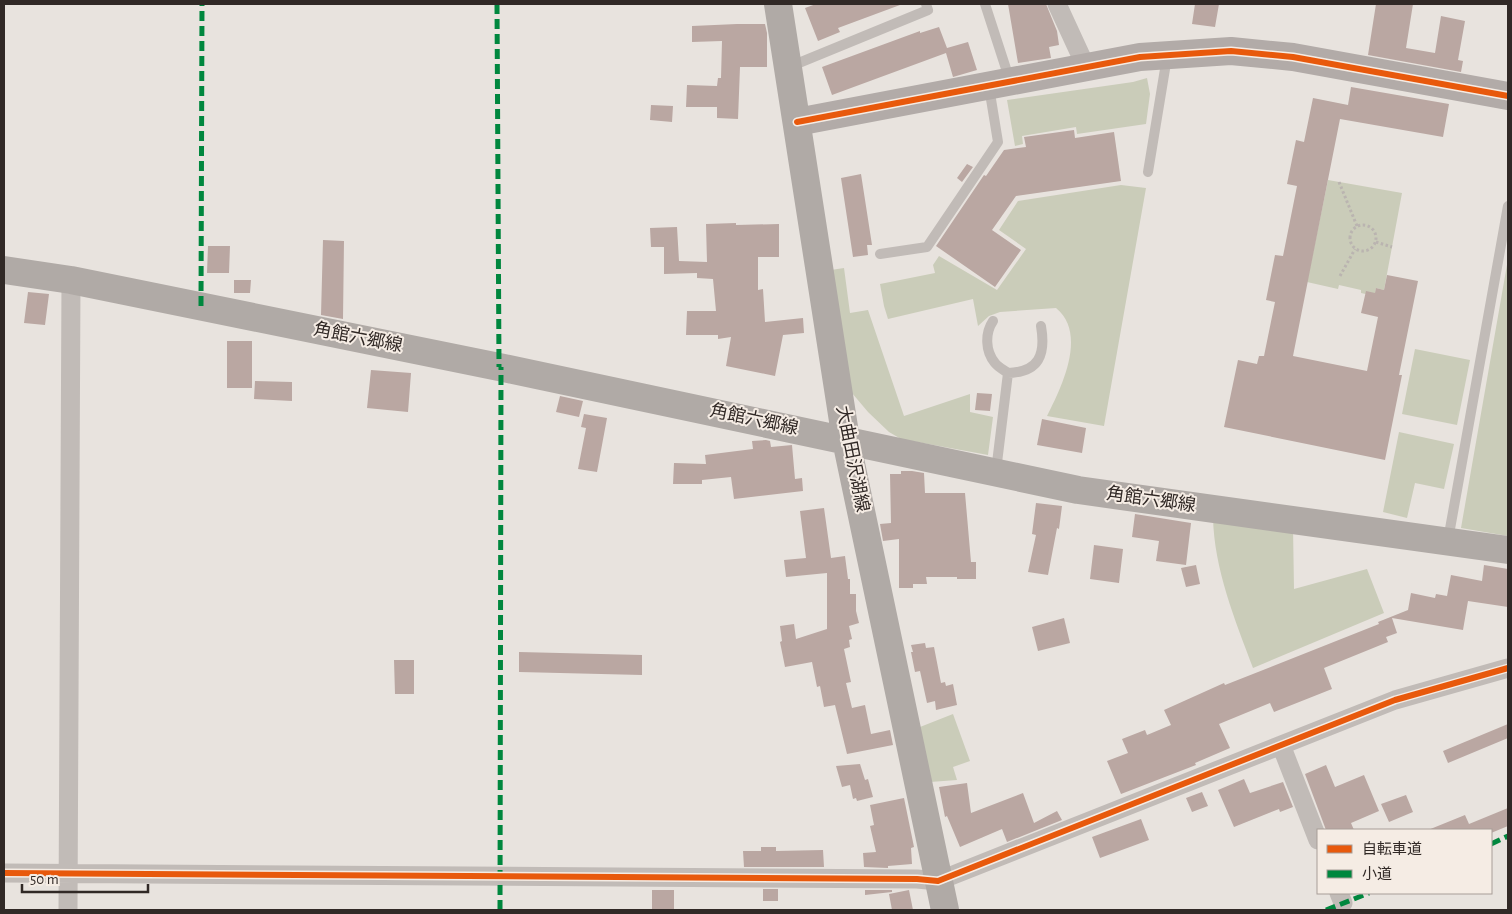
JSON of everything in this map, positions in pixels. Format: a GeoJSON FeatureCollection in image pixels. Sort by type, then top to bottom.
{"type":"FeatureCollection","features":[{"type":"Feature","properties":{"kind":"main road","name":"大曲田沢湖線"},"geometry":{"type":"LineString","coordinates":[[781,5],[788,68],[846,440],[945,910]]}},
{"type":"Feature","properties":{"kind":"main road","name":"角館六郷線"},"geometry":{"type":"LineString","coordinates":[[4,270],[71,280],[489,365],[1078,490],[1508,550]]}},
{"type":"Feature","properties":{"kind":"street"},"geometry":{"type":"LineString","coordinates":[[1057,4],[1086,67]]}},
{"type":"Feature","properties":{"kind":"street"},"geometry":{"type":"LineString","coordinates":[[797,122],[1140,57],[1230,51],[1293,57],[1508,96]]}},
{"type":"Feature","properties":{"kind":"street"},"geometry":{"type":"LineString","coordinates":[[68,910],[71,280]]}},
{"type":"Feature","properties":{"kind":"street"},"geometry":{"type":"LineString","coordinates":[[4,873],[917,879],[938,881],[1395,700],[1508,668]]}},
{"type":"Feature","properties":{"kind":"street"},"geometry":{"type":"LineString","coordinates":[[1281,745],[1317,837]]}},
{"type":"Feature","properties":{"kind":"lane"},"geometry":{"type":"LineString","coordinates":[[788,68],[928,10],[926,4]]}},
{"type":"Feature","properties":{"kind":"lane"},"geometry":{"type":"LineString","coordinates":[[880,254],[926,247],[998,142],[1000,84],[985,4]]}},
{"type":"Feature","properties":{"kind":"lane"},"geometry":{"type":"LineString","coordinates":[[1148,172],[1167,55]]}},
{"type":"Feature","properties":{"kind":"lane"},"geometry":{"type":"LineString","coordinates":[[1447,540],[1508,206]]}},
{"type":"Feature","properties":{"kind":"lane"},"geometry":{"type":"LineString","coordinates":[[993,321],[987,329],[989,350],[994,363],[1008,374],[1022,373],[1034,366],[1040,356],[1043,340],[1041,326]]}},
{"type":"Feature","properties":{"kind":"lane"},"geometry":{"type":"LineString","coordinates":[[996,472],[1008,374]]}},
{"type":"Feature","properties":{"kind":"path"},"geometry":{"type":"LineString","coordinates":[[1339,182],[1357,226]]}},
{"type":"Feature","properties":{"kind":"path"},"geometry":{"type":"LineString","coordinates":[[1363,225],[1372,228],[1376,235],[1374,247],[1366,252],[1356,249],[1352,245],[1350,236],[1357,226],[1363,225]]}},
{"type":"Feature","properties":{"kind":"path"},"geometry":{"type":"LineString","coordinates":[[1376,242],[1392,247]]}},
{"type":"Feature","properties":{"kind":"path"},"geometry":{"type":"LineString","coordinates":[[1340,276],[1356,249]]}},
{"type":"Feature","properties":{"kind":"green space"},"geometry":{"type":"Polygon","coordinates":[[[1147,78],[1150,94],[1146,124],[1077,134],[1076,127],[1022,136],[1023,144],[1015,146],[1007,100],[1133,82],[1147,78]]]}},
{"type":"Feature","properties":{"kind":"green space"},"geometry":{"type":"Polygon","coordinates":[[[1328,180],[1402,193],[1384,290],[1376,288],[1375,296],[1361,293],[1361,290],[1339,285],[1338,289],[1307,282],[1328,180]]]}},
{"type":"Feature","properties":{"kind":"green space"},"geometry":{"type":"Polygon","coordinates":[[[1121,185],[1146,188],[1104,426],[1047,416],[1059,391],[1069,361],[1071,346],[1070,332],[1065,319],[1056,308],[1000,312],[989,316],[978,326],[973,299],[888,319],[880,284],[935,273],[933,265],[939,256],[997,290],[1026,249],[999,230],[1018,201],[1121,185]]]}},
{"type":"Feature","properties":{"kind":"green space"},"geometry":{"type":"Polygon","coordinates":[[[1508,259],[1508,536],[1461,528],[1508,259]]]}},
{"type":"Feature","properties":{"kind":"green space"},"geometry":{"type":"Polygon","coordinates":[[[844,268],[850,313],[868,310],[904,416],[970,394],[970,412],[993,417],[988,455],[901,439],[889,432],[852,393],[831,270],[844,268]]]}},
{"type":"Feature","properties":{"kind":"green space"},"geometry":{"type":"Polygon","coordinates":[[[1415,349],[1470,360],[1457,425],[1402,414],[1415,349]]]}},
{"type":"Feature","properties":{"kind":"green space"},"geometry":{"type":"Polygon","coordinates":[[[1399,432],[1454,444],[1444,489],[1415,483],[1407,518],[1383,512],[1399,432]]]}},
{"type":"Feature","properties":{"kind":"green space"},"geometry":{"type":"Polygon","coordinates":[[[1213,517],[1293,527],[1294,589],[1367,569],[1384,613],[1253,668],[1221,575],[1214,536],[1213,517]]]}},
{"type":"Feature","properties":{"kind":"green space"},"geometry":{"type":"Polygon","coordinates":[[[953,714],[970,761],[953,767],[957,780],[930,782],[920,727],[953,714]]]}},
{"type":"Feature","properties":{"kind":"building"},"geometry":{"type":"Polygon","coordinates":[[[816,4],[900,5],[838,28],[840,32],[818,41],[805,8],[816,4]]]}},
{"type":"Feature","properties":{"kind":"building"},"geometry":{"type":"Polygon","coordinates":[[[1008,4],[1046,4],[1057,31],[1059,45],[1049,47],[1051,58],[1018,63],[1008,4]]]}},
{"type":"Feature","properties":{"kind":"building"},"geometry":{"type":"Polygon","coordinates":[[[1195,4],[1219,4],[1215,27],[1192,24],[1195,4]]]}},
{"type":"Feature","properties":{"kind":"building"},"geometry":{"type":"Polygon","coordinates":[[[1376,4],[1413,4],[1406,48],[1435,53],[1441,16],[1465,21],[1458,60],[1463,61],[1461,72],[1368,55],[1376,4]]]}},
{"type":"Feature","properties":{"kind":"building"},"geometry":{"type":"Polygon","coordinates":[[[765,24],[767,33],[767,67],[740,67],[738,119],[717,118],[717,107],[686,107],[687,85],[717,86],[718,78],[721,78],[722,41],[692,42],[692,26],[765,24]]]}},
{"type":"Feature","properties":{"kind":"building"},"geometry":{"type":"Polygon","coordinates":[[[939,27],[947,48],[968,42],[977,70],[953,77],[946,53],[832,95],[822,67],[920,31],[920,33],[939,27]]]}},
{"type":"Feature","properties":{"kind":"building"},"geometry":{"type":"Polygon","coordinates":[[[1351,87],[1449,104],[1443,137],[1340,119],[1293,356],[1367,371],[1378,317],[1361,313],[1366,291],[1375,293],[1376,288],[1384,290],[1387,275],[1418,281],[1399,375],[1402,375],[1385,460],[1224,427],[1238,360],[1257,364],[1259,356],[1264,356],[1275,302],[1266,300],[1275,255],[1283,256],[1297,186],[1287,184],[1296,140],[1304,142],[1313,98],[1348,105],[1351,87]]]}},
{"type":"Feature","properties":{"kind":"building"},"geometry":{"type":"Polygon","coordinates":[[[651,105],[673,106],[672,122],[650,120],[651,105]]]}},
{"type":"Feature","properties":{"kind":"building"},"geometry":{"type":"Polygon","coordinates":[[[1074,130],[1075,138],[1114,132],[1121,181],[1016,196],[992,230],[1021,250],[995,287],[936,246],[984,175],[986,176],[1004,150],[1026,147],[1024,137],[1074,130]]]}},
{"type":"Feature","properties":{"kind":"building"},"geometry":{"type":"Polygon","coordinates":[[[967,164],[973,167],[962,182],[957,178],[967,164]]]}},
{"type":"Feature","properties":{"kind":"building"},"geometry":{"type":"Polygon","coordinates":[[[861,174],[872,245],[867,245],[868,255],[853,257],[841,178],[861,174]]]}},
{"type":"Feature","properties":{"kind":"building"},"geometry":{"type":"Polygon","coordinates":[[[736,223],[736,225],[779,224],[779,257],[758,257],[758,290],[763,289],[765,322],[803,318],[804,333],[783,335],[775,376],[726,366],[731,337],[718,339],[718,335],[686,335],[687,311],[716,311],[713,279],[697,278],[697,273],[664,274],[664,247],[651,247],[650,228],[677,227],[679,261],[707,262],[706,224],[736,223]]]}},
{"type":"Feature","properties":{"kind":"building"},"geometry":{"type":"Polygon","coordinates":[[[323,240],[344,241],[343,319],[321,315],[323,240]]]}},
{"type":"Feature","properties":{"kind":"building"},"geometry":{"type":"Polygon","coordinates":[[[208,246],[230,246],[229,273],[207,273],[208,246]]]}},
{"type":"Feature","properties":{"kind":"building"},"geometry":{"type":"Polygon","coordinates":[[[234,280],[251,280],[250,293],[234,293],[234,280]]]}},
{"type":"Feature","properties":{"kind":"building"},"geometry":{"type":"Polygon","coordinates":[[[28,292],[49,294],[45,325],[24,323],[28,292]]]}},
{"type":"Feature","properties":{"kind":"building"},"geometry":{"type":"Polygon","coordinates":[[[227,341],[252,341],[252,388],[227,388],[227,341]]]}},
{"type":"Feature","properties":{"kind":"building"},"geometry":{"type":"Polygon","coordinates":[[[371,370],[411,373],[408,412],[367,408],[371,370]]]}},
{"type":"Feature","properties":{"kind":"building"},"geometry":{"type":"Polygon","coordinates":[[[255,381],[292,382],[292,401],[254,399],[255,381]]]}},
{"type":"Feature","properties":{"kind":"building"},"geometry":{"type":"Polygon","coordinates":[[[977,393],[992,394],[990,411],[975,410],[977,393]]]}},
{"type":"Feature","properties":{"kind":"building"},"geometry":{"type":"Polygon","coordinates":[[[560,396],[583,401],[579,417],[556,412],[560,396]]]}},
{"type":"Feature","properties":{"kind":"building"},"geometry":{"type":"Polygon","coordinates":[[[584,414],[607,418],[597,472],[578,469],[586,428],[581,427],[584,414]]]}},
{"type":"Feature","properties":{"kind":"building"},"geometry":{"type":"Polygon","coordinates":[[[1042,419],[1086,428],[1082,453],[1037,445],[1042,419]]]}},
{"type":"Feature","properties":{"kind":"building"},"geometry":{"type":"Polygon","coordinates":[[[752,441],[770,441],[771,447],[792,445],[795,479],[802,478],[803,491],[734,499],[731,477],[702,480],[702,484],[673,484],[674,463],[706,464],[705,455],[753,449],[752,441]]]}},
{"type":"Feature","properties":{"kind":"building"},"geometry":{"type":"Polygon","coordinates":[[[901,471],[924,473],[925,493],[965,493],[971,562],[976,562],[976,579],[926,577],[927,584],[913,584],[913,588],[899,588],[899,539],[883,541],[880,524],[891,523],[890,474],[901,474],[901,471]]]}},
{"type":"Feature","properties":{"kind":"building"},"geometry":{"type":"Polygon","coordinates":[[[1036,503],[1062,506],[1059,529],[1057,528],[1048,575],[1028,572],[1036,535],[1032,534],[1036,503]]]}},
{"type":"Feature","properties":{"kind":"building"},"geometry":{"type":"Polygon","coordinates":[[[824,508],[831,558],[845,556],[848,579],[850,579],[850,594],[856,594],[856,611],[859,623],[849,626],[852,639],[849,640],[850,647],[844,649],[851,682],[846,683],[852,708],[865,705],[871,734],[890,730],[893,745],[847,754],[835,705],[824,707],[820,686],[817,687],[812,662],[785,667],[780,642],[782,641],[780,626],[794,624],[796,639],[827,629],[827,573],[786,577],[784,560],[806,558],[800,511],[824,508]]]}},
{"type":"Feature","properties":{"kind":"building"},"geometry":{"type":"Polygon","coordinates":[[[1135,514],[1191,523],[1186,565],[1156,561],[1159,541],[1132,537],[1135,514]]]}},
{"type":"Feature","properties":{"kind":"building"},"geometry":{"type":"Polygon","coordinates":[[[1094,545],[1123,549],[1119,583],[1090,579],[1094,545]]]}},
{"type":"Feature","properties":{"kind":"building"},"geometry":{"type":"Polygon","coordinates":[[[1196,565],[1200,584],[1186,587],[1181,568],[1196,565]]]}},
{"type":"Feature","properties":{"kind":"building"},"geometry":{"type":"Polygon","coordinates":[[[1484,565],[1508,569],[1508,607],[1468,601],[1463,630],[1392,618],[1397,633],[1386,637],[1388,642],[1324,668],[1332,689],[1274,712],[1270,703],[1219,724],[1230,748],[1195,763],[1196,765],[1121,794],[1107,761],[1128,753],[1122,739],[1145,730],[1147,735],[1171,725],[1164,710],[1224,683],[1225,685],[1379,624],[1378,622],[1408,610],[1411,593],[1435,598],[1436,594],[1447,596],[1451,575],[1482,581],[1484,565]]]}},
{"type":"Feature","properties":{"kind":"building"},"geometry":{"type":"Polygon","coordinates":[[[1064,618],[1070,643],[1038,651],[1032,627],[1064,618]]]}},
{"type":"Feature","properties":{"kind":"building"},"geometry":{"type":"Polygon","coordinates":[[[925,643],[926,648],[934,647],[941,683],[945,682],[946,686],[953,684],[957,705],[936,710],[935,701],[927,703],[920,671],[915,672],[911,652],[913,652],[911,645],[925,643]]]}},
{"type":"Feature","properties":{"kind":"building"},"geometry":{"type":"Polygon","coordinates":[[[519,652],[642,655],[642,675],[519,672],[519,652]]]}},
{"type":"Feature","properties":{"kind":"building"},"geometry":{"type":"Polygon","coordinates":[[[394,660],[414,660],[414,694],[395,694],[394,660]]]}},
{"type":"Feature","properties":{"kind":"building"},"geometry":{"type":"Polygon","coordinates":[[[1508,724],[1508,738],[1448,763],[1443,751],[1508,724]]]}},
{"type":"Feature","properties":{"kind":"building"},"geometry":{"type":"Polygon","coordinates":[[[860,764],[865,780],[868,779],[873,797],[857,801],[856,798],[853,799],[850,785],[842,787],[836,766],[860,764]]]}},
{"type":"Feature","properties":{"kind":"building"},"geometry":{"type":"Polygon","coordinates":[[[1326,765],[1335,787],[1364,775],[1379,811],[1351,823],[1354,829],[1326,829],[1305,774],[1326,765]]]}},
{"type":"Feature","properties":{"kind":"building"},"geometry":{"type":"Polygon","coordinates":[[[1244,779],[1250,793],[1283,782],[1293,807],[1280,812],[1279,809],[1234,827],[1218,790],[1244,779]]]}},
{"type":"Feature","properties":{"kind":"building"},"geometry":{"type":"Polygon","coordinates":[[[967,783],[971,813],[1023,793],[1034,823],[1057,811],[1062,820],[1007,842],[1002,829],[960,847],[947,816],[945,817],[939,787],[967,783]]]}},
{"type":"Feature","properties":{"kind":"building"},"geometry":{"type":"Polygon","coordinates":[[[1202,792],[1208,806],[1192,812],[1186,798],[1202,792]]]}},
{"type":"Feature","properties":{"kind":"building"},"geometry":{"type":"Polygon","coordinates":[[[1406,795],[1413,812],[1389,822],[1381,804],[1406,795]]]}},
{"type":"Feature","properties":{"kind":"building"},"geometry":{"type":"Polygon","coordinates":[[[904,798],[914,847],[911,848],[912,864],[888,866],[888,868],[864,867],[863,853],[876,852],[870,826],[874,825],[870,805],[904,798]]]}},
{"type":"Feature","properties":{"kind":"building"},"geometry":{"type":"Polygon","coordinates":[[[1508,808],[1508,826],[1492,833],[1492,829],[1430,829],[1465,815],[1469,824],[1508,808]]]}},
{"type":"Feature","properties":{"kind":"building"},"geometry":{"type":"Polygon","coordinates":[[[1141,819],[1149,840],[1100,858],[1092,837],[1141,819]]]}},
{"type":"Feature","properties":{"kind":"building"},"geometry":{"type":"Polygon","coordinates":[[[761,847],[776,847],[776,851],[823,850],[824,867],[744,867],[743,851],[761,851],[761,847]]]}},
{"type":"Feature","properties":{"kind":"building"},"geometry":{"type":"Polygon","coordinates":[[[763,889],[778,889],[778,901],[763,901],[763,889]]]}},
{"type":"Feature","properties":{"kind":"building"},"geometry":{"type":"Polygon","coordinates":[[[652,890],[674,890],[674,910],[652,910],[652,890]]]}},
{"type":"Feature","properties":{"kind":"building"},"geometry":{"type":"Polygon","coordinates":[[[865,890],[892,890],[892,892],[865,895],[865,890]]]}},
{"type":"Feature","properties":{"kind":"building"},"geometry":{"type":"Polygon","coordinates":[[[909,890],[913,910],[892,910],[889,894],[909,890]]]}},
{"type":"Feature","properties":{"kind":"marked path"},"geometry":{"type":"LineString","coordinates":[[201,306],[202,4]]}},
{"type":"Feature","properties":{"kind":"marked path"},"geometry":{"type":"LineString","coordinates":[[497,4],[499,367]]}},
{"type":"Feature","properties":{"kind":"marked path"},"geometry":{"type":"LineString","coordinates":[[500,910],[501,367]]}},
{"type":"Feature","properties":{"kind":"marked path"},"geometry":{"type":"LineString","coordinates":[[1492,844],[1508,836]]}},
{"type":"Feature","properties":{"kind":"marked path"},"geometry":{"type":"LineString","coordinates":[[1326,910],[1366,894]]}},
{"type":"Feature","properties":{"kind":"cycle path"},"geometry":{"type":"LineString","coordinates":[[797,122],[1140,57],[1231,51],[1293,57],[1508,96]]}},
{"type":"Feature","properties":{"kind":"cycle path"},"geometry":{"type":"LineString","coordinates":[[4,873],[917,879],[938,881],[1395,700],[1508,668]]}}]}
